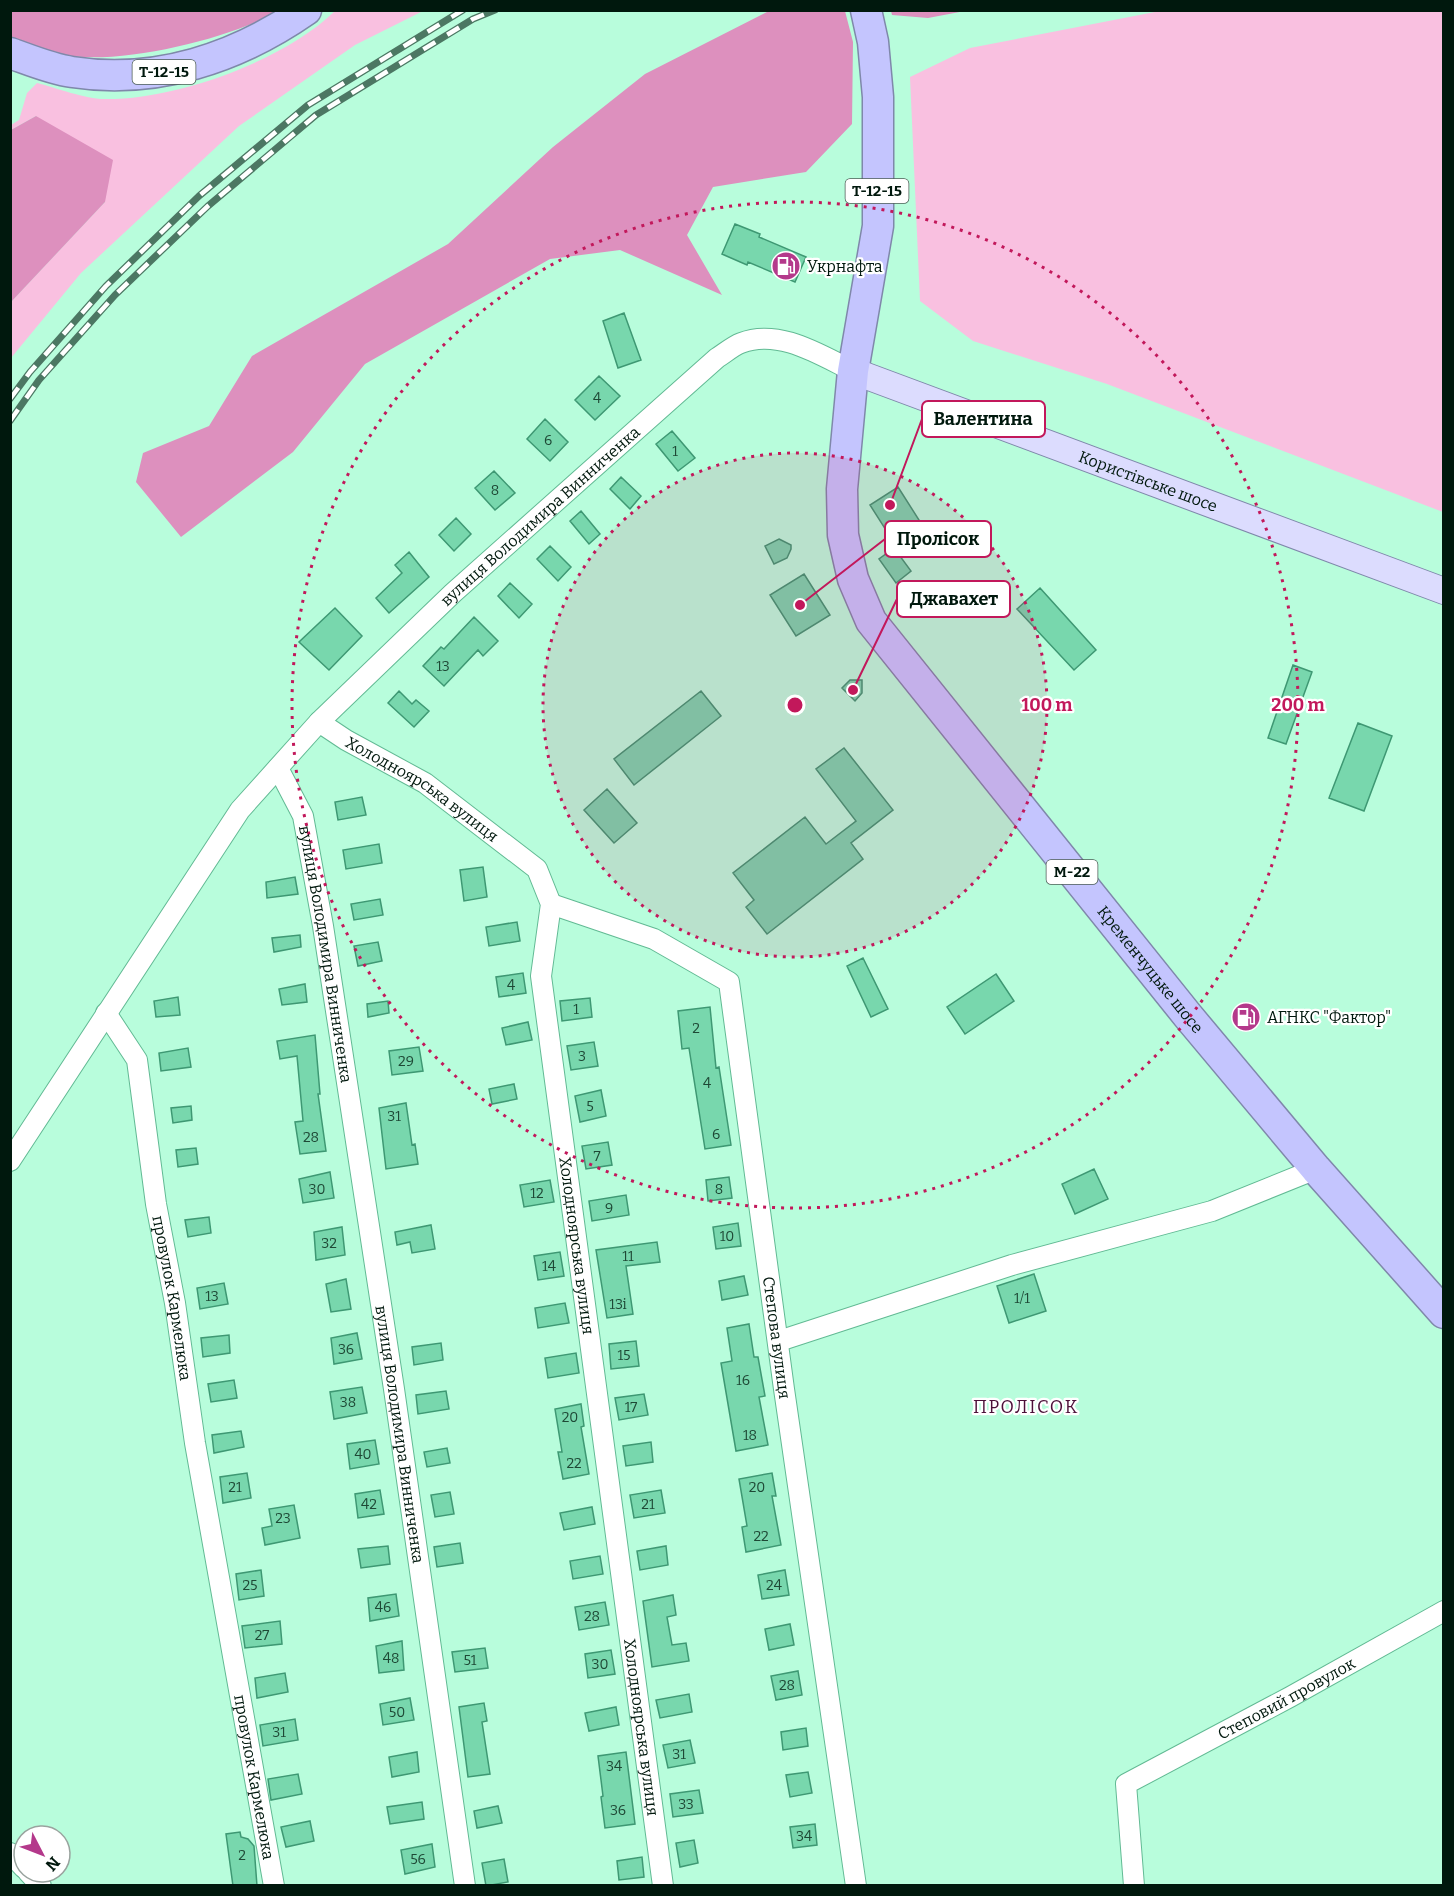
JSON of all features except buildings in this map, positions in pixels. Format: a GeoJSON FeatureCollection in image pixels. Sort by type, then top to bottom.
{"type":"FeatureCollection","features":[{"type":"Feature","properties":{"kind":"highway","name":"Т-12-15"},"geometry":{"type":"LineString","coordinates":[[10,53],[69,72],[112,77],[152,74],[193,66],[232,51],[287,24],[306,10]]}},
{"type":"Feature","properties":{"kind":"highway","name":"Т-12-15"},"geometry":{"type":"LineString","coordinates":[[853,371],[878,226],[878,97],[873,42],[866,10]]}},
{"type":"Feature","properties":{"kind":"highway","name":"Кременчуцьке шосе"},"geometry":{"type":"LineString","coordinates":[[853,371],[842,489],[843,535],[853,579],[871,621],[1188,1016],[1316,1169],[1443,1313]]}},
{"type":"Feature","properties":{"kind":"main road","name":"Користівське шосе"},"geometry":{"type":"LineString","coordinates":[[853,371],[1443,591]]}},
{"type":"Feature","properties":{"kind":"street","name":"вулиця Володимира Винниченка"},"geometry":{"type":"LineString","coordinates":[[465,1886],[387,1342],[323,926],[303,816],[278,768],[319,722],[453,593],[717,358],[741,343],[780,339],[815,352],[853,371]]}},
{"type":"Feature","properties":{"kind":"street","name":"Холодноярська вулиця"},"geometry":{"type":"LineString","coordinates":[[319,722],[346,740],[425,783],[537,869],[551,904],[540,976],[663,1886]]}},
{"type":"Feature","properties":{"kind":"street"},"geometry":{"type":"LineString","coordinates":[[10,1161],[240,810],[278,768]]}},
{"type":"Feature","properties":{"kind":"street","name":"Степова вулиця"},"geometry":{"type":"LineString","coordinates":[[551,904],[654,939],[729,982],[784,1389],[856,1886]]}},
{"type":"Feature","properties":{"kind":"street","name":"провулок Кармелюка"},"geometry":{"type":"LineString","coordinates":[[106,1013],[137,1060],[156,1204],[175,1303],[195,1443],[274,1886]]}},
{"type":"Feature","properties":{"kind":"street"},"geometry":{"type":"LineString","coordinates":[[779,1341],[1011,1265],[1212,1211],[1316,1169]]}},
{"type":"Feature","properties":{"kind":"street","name":"Степовий провулок"},"geometry":{"type":"LineString","coordinates":[[1134,1886],[1126,1784],[1290,1697],[1443,1611]]}},
{"type":"Feature","properties":{"kind":"shaded area"},"geometry":{"type":"Polygon","coordinates":[[[891,10],[965,11],[928,18],[892,15],[891,10]]]}},
{"type":"Feature","properties":{"kind":"shaded area"},"geometry":{"type":"Polygon","coordinates":[[[11,11],[278,11],[231,31],[171,48],[110,57],[82,57],[47,51],[11,38],[11,11]]]}},
{"type":"Feature","properties":{"kind":"shaded area"},"geometry":{"type":"Polygon","coordinates":[[[335,11],[423,11],[355,45],[239,126],[81,273],[11,358],[11,302],[105,202],[36,116],[11,130],[11,125],[19,120],[27,93],[37,83],[97,99],[133,98],[195,85],[258,61],[287,46],[335,11]]]}},
{"type":"Feature","properties":{"kind":"shaded area"},"geometry":{"type":"Polygon","coordinates":[[[769,11],[845,11],[853,42],[852,124],[806,172],[713,187],[687,235],[722,295],[620,250],[550,259],[365,364],[293,452],[181,537],[136,482],[143,453],[209,426],[252,356],[448,244],[553,147],[645,74],[769,11]]]}},
{"type":"Feature","properties":{"kind":"shaded area"},"geometry":{"type":"Polygon","coordinates":[[[1160,11],[1443,11],[1443,512],[1107,384],[973,341],[920,301],[910,77],[970,48],[1160,11]]]}},
{"type":"Feature","properties":{"kind":"shaded area"},"geometry":{"type":"Polygon","coordinates":[[[36,116],[113,160],[105,202],[11,302],[11,130],[36,116]]]}},
{"type":"Feature","properties":{"kind":"railway"},"geometry":{"type":"LineString","coordinates":[[10,399],[30,372],[106,286],[199,196],[308,105],[463,10]]}},
{"type":"Feature","properties":{"kind":"railway"},"geometry":{"type":"LineString","coordinates":[[10,421],[39,380],[115,295],[208,206],[316,115],[473,19],[495,10]]}},
{"type":"Feature","properties":{"kind":"place","name":"Укрнафта"},"geometry":{"type":"Point","coordinates":[786,266]}},
{"type":"Feature","properties":{"kind":"place","name":"Валентина"},"geometry":{"type":"Point","coordinates":[890,505]}},
{"type":"Feature","properties":{"kind":"place","name":"Пролісок"},"geometry":{"type":"Point","coordinates":[800,605]}},
{"type":"Feature","properties":{"kind":"place","name":"Джавахет"},"geometry":{"type":"Point","coordinates":[853,690]}},
{"type":"Feature","properties":{"kind":"place","name":"АГНКС \"Фактор\""},"geometry":{"type":"Point","coordinates":[1246,1017]}},
{"type":"Feature","properties":{"kind":"district","name":"ПРОЛІСОК"},"geometry":{"type":"Point","coordinates":[1026,1407]}}]}
